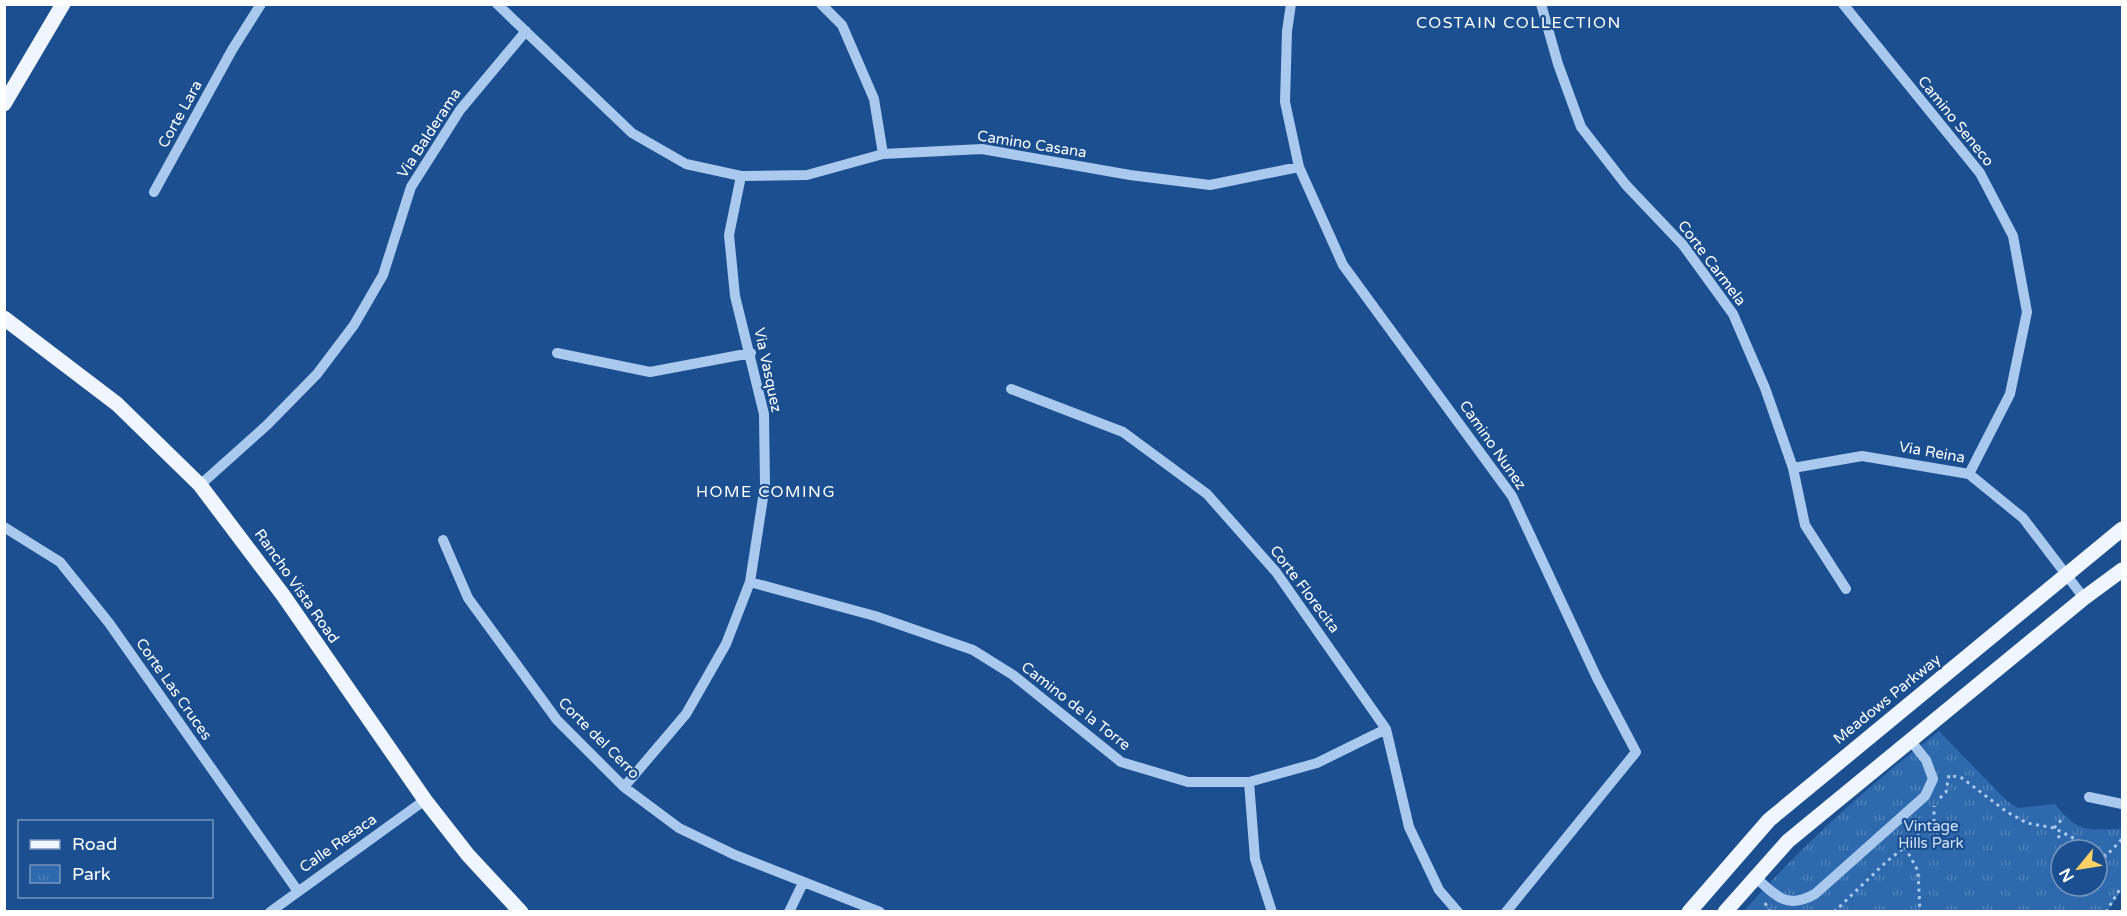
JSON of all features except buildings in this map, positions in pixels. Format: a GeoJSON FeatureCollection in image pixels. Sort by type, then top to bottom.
{"type":"FeatureCollection","features":[{"type":"Feature","properties":{"kind":"main road"},"geometry":{"type":"LineString","coordinates":[[4,104],[63,4]]}},
{"type":"Feature","properties":{"kind":"main road","name":"Rancho Vista Road"},"geometry":{"type":"LineString","coordinates":[[4,318],[117,404],[200,485],[283,595],[425,800],[468,855],[521,912]]}},
{"type":"Feature","properties":{"kind":"main road","name":"Meadows Parkway"},"geometry":{"type":"LineString","coordinates":[[1689,912],[1768,820],[2122,529]]}},
{"type":"Feature","properties":{"kind":"main road"},"geometry":{"type":"LineString","coordinates":[[1725,912],[1788,841],[2084,598],[2122,570]]}},
{"type":"Feature","properties":{"kind":"street","name":"Corte Lara"},"geometry":{"type":"LineString","coordinates":[[154,192],[232,50],[261,4]]}},
{"type":"Feature","properties":{"kind":"street","name":"Camino Casana"},"geometry":{"type":"LineString","coordinates":[[497,4],[632,132],[686,164],[741,176],[807,175],[883,154],[982,149],[1130,175],[1210,185],[1299,167]]}},
{"type":"Feature","properties":{"kind":"street"},"geometry":{"type":"LineString","coordinates":[[821,4],[842,25],[874,99],[883,154]]}},
{"type":"Feature","properties":{"kind":"street","name":"Camino Nunez"},"geometry":{"type":"LineString","coordinates":[[1291,4],[1287,31],[1285,102],[1299,167],[1343,265],[1512,496],[1597,678],[1636,752],[1506,912]]}},
{"type":"Feature","properties":{"kind":"street","name":"Corte Carmela"},"geometry":{"type":"LineString","coordinates":[[1541,4],[1557,64],[1581,127],[1626,185],[1683,245],[1733,314],[1765,387],[1793,468],[1805,525],[1846,589]]}},
{"type":"Feature","properties":{"kind":"street","name":"Camino Seneco"},"geometry":{"type":"LineString","coordinates":[[1843,4],[1980,173],[2013,236],[2027,312],[2010,394],[1969,474]]}},
{"type":"Feature","properties":{"kind":"street","name":"Via Balderama"},"geometry":{"type":"LineString","coordinates":[[200,485],[267,426],[317,374],[354,325],[383,275],[411,186],[460,110],[526,30]]}},
{"type":"Feature","properties":{"kind":"street","name":"Via Vasquez"},"geometry":{"type":"LineString","coordinates":[[624,787],[686,714],[726,644],[750,582],[765,485],[764,414],[751,352],[735,296],[729,235],[741,176]]}},
{"type":"Feature","properties":{"kind":"street"},"geometry":{"type":"LineString","coordinates":[[557,353],[650,372],[751,352]]}},
{"type":"Feature","properties":{"kind":"street","name":"Corte Florecita"},"geometry":{"type":"LineString","coordinates":[[1011,389],[1123,432],[1207,494],[1276,572],[1386,729],[1409,827],[1439,890],[1458,912]]}},
{"type":"Feature","properties":{"kind":"street","name":"Via Reina"},"geometry":{"type":"LineString","coordinates":[[1793,468],[1862,456],[1969,474],[2023,518],[2084,598]]}},
{"type":"Feature","properties":{"kind":"street","name":"Corte Las Cruces"},"geometry":{"type":"LineString","coordinates":[[4,527],[60,562],[109,623],[297,890]]}},
{"type":"Feature","properties":{"kind":"street","name":"Corte del Cerro"},"geometry":{"type":"LineString","coordinates":[[443,540],[468,598],[557,720],[624,787],[678,828],[735,855],[880,912]]}},
{"type":"Feature","properties":{"kind":"street","name":"Camino de la Torre"},"geometry":{"type":"LineString","coordinates":[[750,582],[875,616],[973,650],[1014,675],[1121,762],[1188,782],[1249,782],[1317,763],[1386,729]]}},
{"type":"Feature","properties":{"kind":"street"},"geometry":{"type":"LineString","coordinates":[[1755,877],[1783,901],[1802,901],[1815,894],[1925,796],[1933,779],[1926,760],[1910,740]]}},
{"type":"Feature","properties":{"kind":"street"},"geometry":{"type":"LineString","coordinates":[[1249,782],[1255,860],[1272,912]]}},
{"type":"Feature","properties":{"kind":"street"},"geometry":{"type":"LineString","coordinates":[[2089,797],[2122,804]]}},
{"type":"Feature","properties":{"kind":"street","name":"Calle Resaca"},"geometry":{"type":"LineString","coordinates":[[270,912],[297,890],[425,800]]}},
{"type":"Feature","properties":{"kind":"street"},"geometry":{"type":"LineString","coordinates":[[789,912],[803,883]]}},
{"type":"Feature","properties":{"kind":"path"},"geometry":{"type":"LineString","coordinates":[[1834,912],[1934,823],[1934,805],[1946,792],[1949,775],[1962,778],[2007,812],[2027,823],[2054,828],[2073,838]]}},
{"type":"Feature","properties":{"kind":"path"},"geometry":{"type":"LineString","coordinates":[[2054,828],[2062,818]]}},
{"type":"Feature","properties":{"kind":"path"},"geometry":{"type":"LineString","coordinates":[[2058,838],[2062,832]]}},
{"type":"Feature","properties":{"kind":"path"},"geometry":{"type":"LineString","coordinates":[[2109,853],[2122,839]]}},
{"type":"Feature","properties":{"kind":"path"},"geometry":{"type":"LineString","coordinates":[[1905,847],[1918,871],[1920,912]]}},
{"type":"Feature","properties":{"kind":"path"},"geometry":{"type":"LineString","coordinates":[[2106,912],[2120,889]]}},
{"type":"Feature","properties":{"kind":"green space","name":"Vintage Hills Park"},"geometry":{"type":"Polygon","coordinates":[[[1939,731],[2007,801],[2018,808],[2055,804],[2071,821],[2084,828],[2122,829],[2122,889],[2108,911],[1743,912],[1813,839],[1939,731]]]}},
{"type":"Feature","properties":{"kind":"district","name":"COSTAIN COLLECTION"},"geometry":{"type":"Point","coordinates":[1519,22]}},
{"type":"Feature","properties":{"kind":"district","name":"HOME COMING"},"geometry":{"type":"Point","coordinates":[766,491]}}]}
